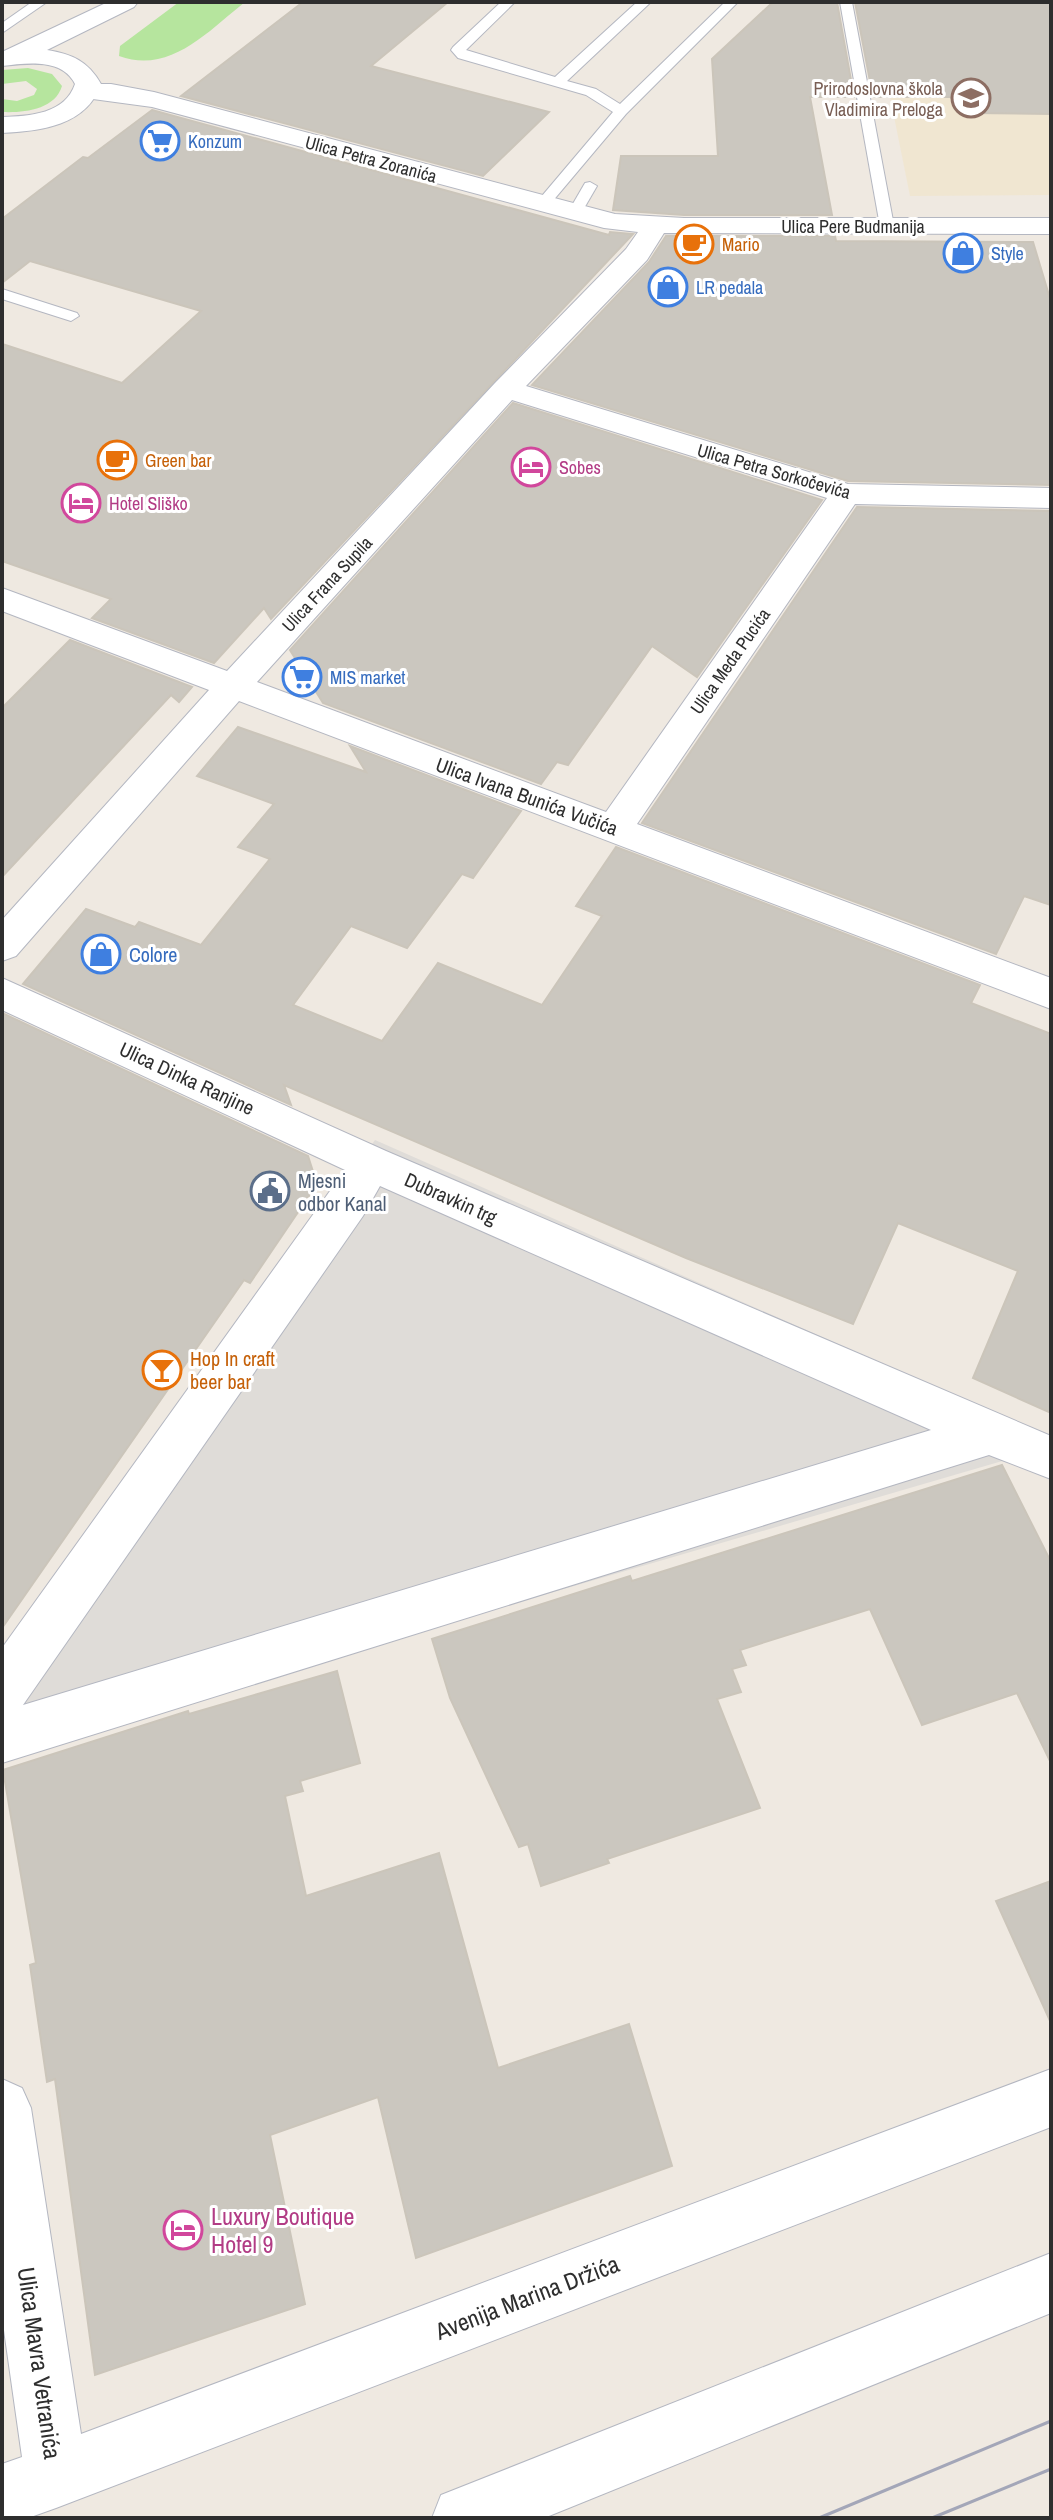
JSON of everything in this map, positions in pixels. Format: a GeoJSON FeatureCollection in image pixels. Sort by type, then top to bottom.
{"type":"FeatureCollection","features":[{"type":"Feature","properties":{"kind":"street"},"geometry":{"type":"LineString","coordinates":[[113,36],[138,5]]}},
{"type":"Feature","properties":{"kind":"street"},"geometry":{"type":"LineString","coordinates":[[4,58],[138,5]]}},
{"type":"Feature","properties":{"kind":"street"},"geometry":{"type":"LineString","coordinates":[[4,58],[36,57],[64,61],[89,75],[69,110],[9,126]]}},
{"type":"Feature","properties":{"kind":"street","name":"Ulica Petra Zoranića"},"geometry":{"type":"LineString","coordinates":[[89,75],[111,92],[154,100],[541,206],[614,222],[655,226]]}},
{"type":"Feature","properties":{"kind":"street","name":"Ulica Pere Budmanija"},"geometry":{"type":"LineString","coordinates":[[655,226],[1051,226]]}},
{"type":"Feature","properties":{"kind":"street","name":"Ulica Frana Supila"},"geometry":{"type":"LineString","coordinates":[[2,946],[233,687],[506,389],[637,254],[655,226]]}},
{"type":"Feature","properties":{"kind":"street","name":"Ulica Petra Sorkočevića"},"geometry":{"type":"LineString","coordinates":[[506,389],[846,494],[1051,498]]}},
{"type":"Feature","properties":{"kind":"street","name":"Ulica Meda Pucića"},"geometry":{"type":"LineString","coordinates":[[614,828],[846,494]]}},
{"type":"Feature","properties":{"kind":"street","name":"Ulica Ivana Bunića Vučića"},"geometry":{"type":"LineString","coordinates":[[2,599],[1051,994]]}},
{"type":"Feature","properties":{"kind":"street","name":"Ulica Dinka Ranjine"},"geometry":{"type":"LineString","coordinates":[[2,993],[371,1163]]}},
{"type":"Feature","properties":{"kind":"street"},"geometry":{"type":"LineString","coordinates":[[2,1691],[348,1203],[371,1163]]}},
{"type":"Feature","properties":{"kind":"street","name":"Dubravkin trg"},"geometry":{"type":"LineString","coordinates":[[371,1163],[989,1434],[1051,1458]]}},
{"type":"Feature","properties":{"kind":"street"},"geometry":{"type":"LineString","coordinates":[[2,1737],[989,1434]]}},
{"type":"Feature","properties":{"kind":"street","name":"Avenija Marina Držića"},"geometry":{"type":"LineString","coordinates":[[29,2486],[1051,2098]]}},
{"type":"Feature","properties":{"kind":"street","name":"Ulica Mavra Vetranića"},"geometry":{"type":"LineString","coordinates":[[2,2108],[29,2486]]}},
{"type":"Feature","properties":{"kind":"street"},"geometry":{"type":"LineString","coordinates":[[464,2518],[1051,2283]]}},
{"type":"Feature","properties":{"kind":"lane"},"geometry":{"type":"LineString","coordinates":[[2,29],[41,2]]}},
{"type":"Feature","properties":{"kind":"lane"},"geometry":{"type":"LineString","coordinates":[[509,2],[458,50],[463,55],[591,92],[621,111]]}},
{"type":"Feature","properties":{"kind":"lane"},"geometry":{"type":"LineString","coordinates":[[559,81],[645,2]]}},
{"type":"Feature","properties":{"kind":"lane"},"geometry":{"type":"LineString","coordinates":[[541,206],[621,111],[732,2]]}},
{"type":"Feature","properties":{"kind":"lane"},"geometry":{"type":"LineString","coordinates":[[846,2],[887,226]]}},
{"type":"Feature","properties":{"kind":"lane"},"geometry":{"type":"LineString","coordinates":[[574,214],[590,186]]}},
{"type":"Feature","properties":{"kind":"lane"},"geometry":{"type":"LineString","coordinates":[[2,294],[71,316]]}},
{"type":"Feature","properties":{"kind":"shaded area","name":"Prirodoslovna škola Vladimira Preloga"},"geometry":{"type":"Polygon","coordinates":[[[871,2],[1051,2],[1051,195],[910,196],[871,2]]]}},
{"type":"Feature","properties":{"kind":"shaded area"},"geometry":{"type":"Polygon","coordinates":[[[375,1140],[1015,1422],[1016,1457],[2,1753],[48,1597],[375,1140]]]}},
{"type":"Feature","properties":{"kind":"green space"},"geometry":{"type":"Polygon","coordinates":[[[179,2],[245,2],[202,37],[172,55],[155,60],[119,56],[120,46],[179,2]]]}},
{"type":"Feature","properties":{"kind":"green space"},"geometry":{"type":"Polygon","coordinates":[[[28,68],[52,74],[62,86],[58,94],[37,108],[2,112],[2,99],[17,101],[34,95],[37,89],[26,81],[2,84],[2,70],[28,68]]]}},
{"type":"Feature","properties":{"kind":"building"},"geometry":{"type":"Polygon","coordinates":[[[303,2],[448,2],[371,66],[549,112],[483,176],[181,96],[303,2]]]}},
{"type":"Feature","properties":{"kind":"building"},"geometry":{"type":"Polygon","coordinates":[[[773,2],[837,2],[854,97],[810,97],[832,215],[684,215],[613,210],[621,156],[718,156],[712,59],[773,2]]]}},
{"type":"Feature","properties":{"kind":"building"},"geometry":{"type":"Polygon","coordinates":[[[855,2],[1051,2],[1051,114],[973,113],[950,97],[873,97],[855,2]]]}},
{"type":"Feature","properties":{"kind":"building"},"geometry":{"type":"Polygon","coordinates":[[[152,110],[609,235],[610,232],[633,234],[271,619],[264,608],[214,663],[92,618],[111,599],[2,561],[2,344],[122,383],[201,311],[30,261],[2,283],[2,219],[83,157],[88,158],[152,110]]]}},
{"type":"Feature","properties":{"kind":"building"},"geometry":{"type":"Polygon","coordinates":[[[666,236],[835,236],[836,241],[1033,242],[1051,302],[1051,485],[848,481],[532,385],[649,262],[666,236]]]}},
{"type":"Feature","properties":{"kind":"building"},"geometry":{"type":"Polygon","coordinates":[[[513,403],[822,500],[697,677],[652,646],[568,765],[557,762],[541,784],[323,703],[290,650],[513,403]]]}},
{"type":"Feature","properties":{"kind":"building"},"geometry":{"type":"Polygon","coordinates":[[[857,507],[1051,511],[1051,905],[1024,896],[996,954],[642,823],[857,507]]]}},
{"type":"Feature","properties":{"kind":"building"},"geometry":{"type":"Polygon","coordinates":[[[70,640],[192,687],[179,702],[171,695],[2,877],[2,708],[70,640]]]}},
{"type":"Feature","properties":{"kind":"building"},"geometry":{"type":"Polygon","coordinates":[[[238,727],[366,772],[350,746],[521,811],[473,878],[462,874],[407,948],[351,926],[293,1005],[382,1041],[438,963],[542,1005],[602,916],[576,906],[616,847],[980,985],[971,1003],[1051,1034],[1051,1413],[973,1378],[1018,1271],[898,1223],[853,1324],[686,1258],[284,1085],[291,1105],[23,984],[86,909],[135,927],[139,922],[201,945],[270,859],[238,847],[274,804],[197,776],[238,727]]]}},
{"type":"Feature","properties":{"kind":"building"},"geometry":{"type":"Polygon","coordinates":[[[2,1013],[308,1156],[317,1184],[250,1283],[244,1280],[2,1628],[2,1013]]]}},
{"type":"Feature","properties":{"kind":"building"},"geometry":{"type":"Polygon","coordinates":[[[1002,1465],[1051,1562],[1051,1763],[1017,1693],[922,1725],[870,1609],[740,1650],[746,1665],[732,1669],[741,1692],[717,1699],[760,1808],[607,1859],[609,1863],[541,1886],[528,1844],[519,1847],[450,1698],[432,1639],[630,1576],[632,1581],[1002,1465]]]}},
{"type":"Feature","properties":{"kind":"building"},"geometry":{"type":"Polygon","coordinates":[[[337,1671],[360,1763],[300,1781],[303,1791],[285,1796],[306,1896],[439,1853],[498,2068],[629,2024],[672,2166],[416,2258],[378,2097],[270,2135],[305,2304],[95,2375],[55,2079],[47,2082],[30,1965],[36,1963],[3,1770],[188,1711],[189,1714],[337,1671]]]}},
{"type":"Feature","properties":{"kind":"building"},"geometry":{"type":"Polygon","coordinates":[[[1051,1881],[1051,2023],[996,1901],[1051,1881]]]}},
{"type":"Feature","properties":{"kind":"tram line"},"geometry":{"type":"LineString","coordinates":[[819,2518],[1051,2421]]}},
{"type":"Feature","properties":{"kind":"tram line"},"geometry":{"type":"LineString","coordinates":[[932,2518],[1051,2469]]}},
{"type":"Feature","properties":{"kind":"place","name":"Prirodoslovna škola Vladimira Preloga"},"geometry":{"type":"Point","coordinates":[971,98]}},
{"type":"Feature","properties":{"kind":"place","name":"Konzum"},"geometry":{"type":"Point","coordinates":[160,141]}},
{"type":"Feature","properties":{"kind":"place","name":"Mario"},"geometry":{"type":"Point","coordinates":[694,244]}},
{"type":"Feature","properties":{"kind":"place","name":"Style"},"geometry":{"type":"Point","coordinates":[963,253]}},
{"type":"Feature","properties":{"kind":"place","name":"LR pedala"},"geometry":{"type":"Point","coordinates":[668,287]}},
{"type":"Feature","properties":{"kind":"place","name":"Green bar"},"geometry":{"type":"Point","coordinates":[117,460]}},
{"type":"Feature","properties":{"kind":"place","name":"Sobes"},"geometry":{"type":"Point","coordinates":[531,467]}},
{"type":"Feature","properties":{"kind":"place","name":"Hotel Sliško"},"geometry":{"type":"Point","coordinates":[81,503]}},
{"type":"Feature","properties":{"kind":"place","name":"MIS market"},"geometry":{"type":"Point","coordinates":[302,677]}},
{"type":"Feature","properties":{"kind":"place","name":"Colore"},"geometry":{"type":"Point","coordinates":[101,954]}},
{"type":"Feature","properties":{"kind":"place","name":"Mjesni odbor Kanal"},"geometry":{"type":"Point","coordinates":[270,1191]}},
{"type":"Feature","properties":{"kind":"place","name":"Hop In craft beer bar"},"geometry":{"type":"Point","coordinates":[162,1370]}},
{"type":"Feature","properties":{"kind":"place","name":"Luxury Boutique Hotel 9"},"geometry":{"type":"Point","coordinates":[183,2230]}}]}
